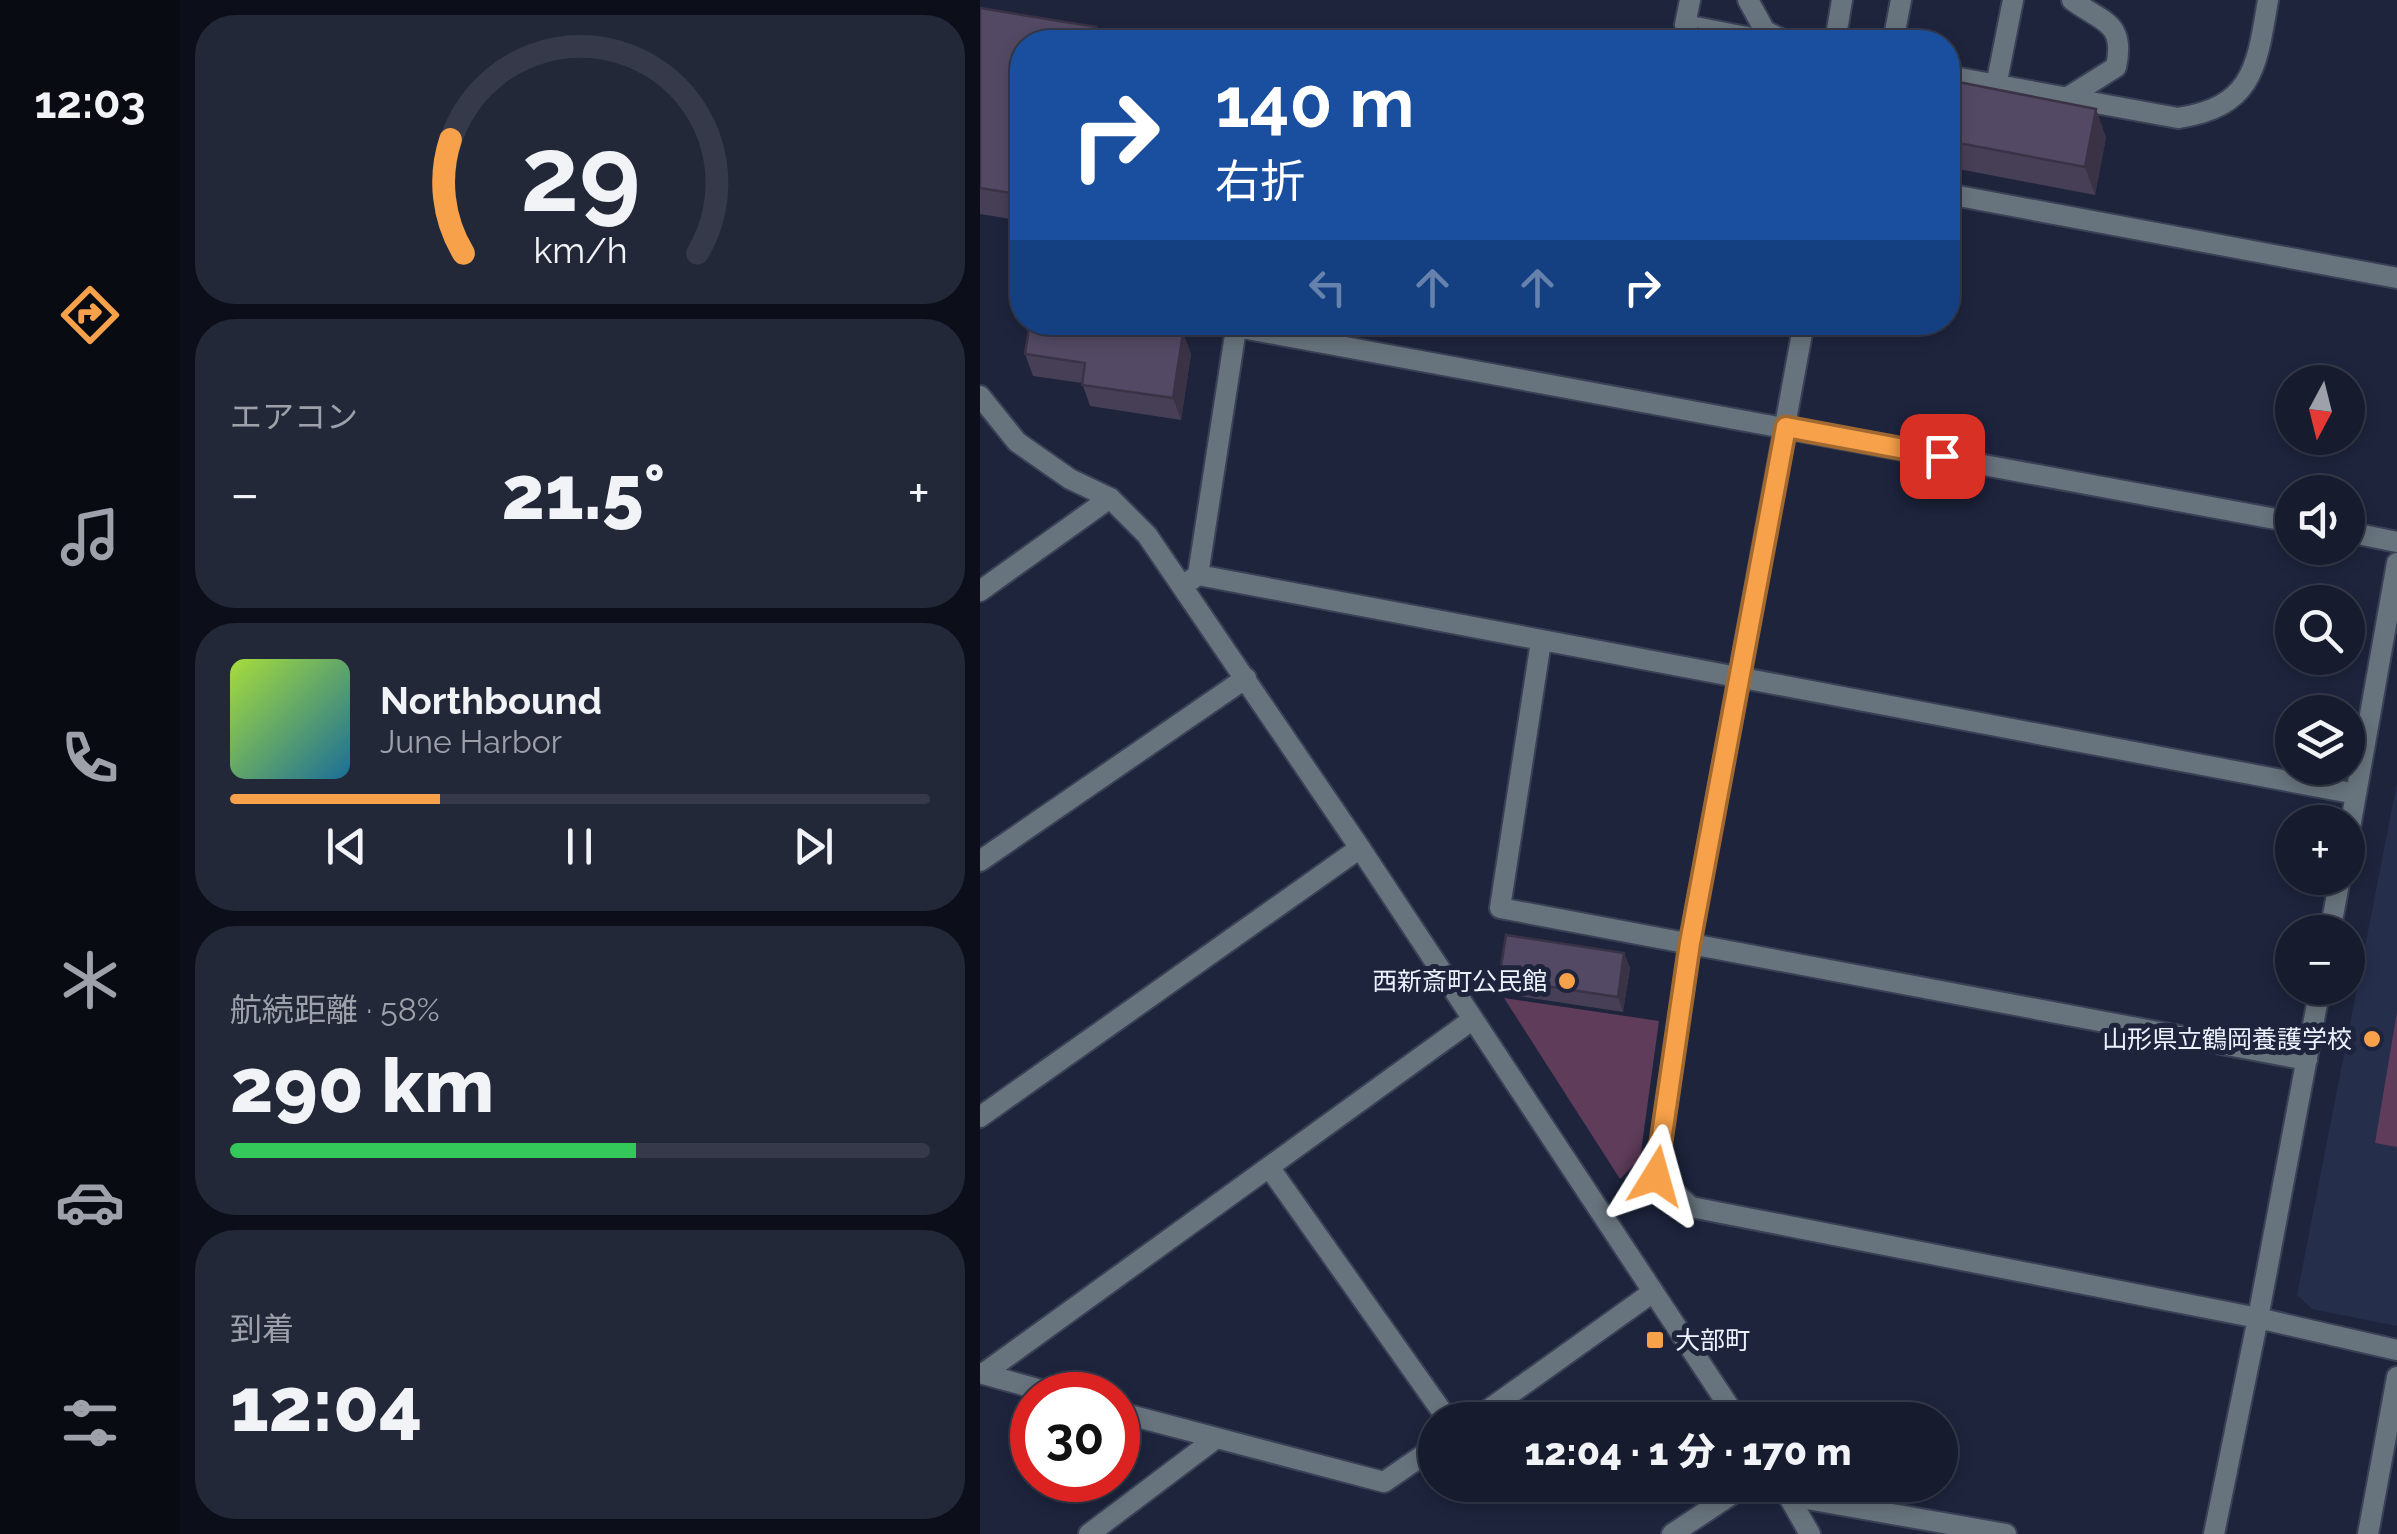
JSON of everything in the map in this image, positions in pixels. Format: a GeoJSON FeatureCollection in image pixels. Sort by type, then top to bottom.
{"type":"FeatureCollection","features":[{"type":"Feature","properties":{"kind":"street"},"geometry":{"type":"LineString","coordinates":[[1685,30],[1690,0]]}},
{"type":"Feature","properties":{"kind":"street"},"geometry":{"type":"LineString","coordinates":[[1748,0],[1765,30]]}},
{"type":"Feature","properties":{"kind":"street"},"geometry":{"type":"LineString","coordinates":[[1837,30],[1842,0]]}},
{"type":"Feature","properties":{"kind":"street"},"geometry":{"type":"LineString","coordinates":[[1895,30],[1901,0]]}},
{"type":"Feature","properties":{"kind":"street"},"geometry":{"type":"LineString","coordinates":[[1996,86],[2013,0]]}},
{"type":"Feature","properties":{"kind":"street"},"geometry":{"type":"LineString","coordinates":[[2065,99],[2116,67],[2120,48],[2113,26],[2072,0]]}},
{"type":"Feature","properties":{"kind":"street"},"geometry":{"type":"LineString","coordinates":[[1960,78],[2178,118],[2216,108],[2229,100],[2257,66],[2268,0]]}},
{"type":"Feature","properties":{"kind":"street"},"geometry":{"type":"LineString","coordinates":[[1960,196],[2397,278]]}},
{"type":"Feature","properties":{"kind":"street"},"geometry":{"type":"LineString","coordinates":[[1191,580],[1235,335]]}},
{"type":"Feature","properties":{"kind":"street"},"geometry":{"type":"LineString","coordinates":[[1291,335],[2275,519]]}},
{"type":"Feature","properties":{"kind":"street"},"geometry":{"type":"LineString","coordinates":[[1802,335],[1690,943],[1656,1176],[1691,1207],[2258,1318],[2397,1350]]}},
{"type":"Feature","properties":{"kind":"street"},"geometry":{"type":"LineString","coordinates":[[980,396],[1016,442],[1070,480],[1110,498],[1191,580],[1246,678],[1726,1402]]}},
{"type":"Feature","properties":{"kind":"street"},"geometry":{"type":"LineString","coordinates":[[980,592],[1110,498]]}},
{"type":"Feature","properties":{"kind":"street"},"geometry":{"type":"LineString","coordinates":[[2365,535],[2397,542]]}},
{"type":"Feature","properties":{"kind":"street"},"geometry":{"type":"LineString","coordinates":[[2354,805],[2397,562]]}},
{"type":"Feature","properties":{"kind":"street"},"geometry":{"type":"LineString","coordinates":[[1191,580],[1541,641],[2356,794]]}},
{"type":"Feature","properties":{"kind":"street"},"geometry":{"type":"LineString","coordinates":[[1541,641],[1500,908],[2306,1060]]}},
{"type":"Feature","properties":{"kind":"street"},"geometry":{"type":"LineString","coordinates":[[980,862],[1246,678]]}},
{"type":"Feature","properties":{"kind":"street"},"geometry":{"type":"LineString","coordinates":[[980,1117],[1360,848]]}},
{"type":"Feature","properties":{"kind":"street"},"geometry":{"type":"LineString","coordinates":[[2214,1534],[2317,1005]]}},
{"type":"Feature","properties":{"kind":"street"},"geometry":{"type":"LineString","coordinates":[[982,1373],[1472,1020]]}},
{"type":"Feature","properties":{"kind":"street"},"geometry":{"type":"LineString","coordinates":[[1269,1167],[1435,1402]]}},
{"type":"Feature","properties":{"kind":"street"},"geometry":{"type":"LineString","coordinates":[[1499,1402],[1653,1292]]}},
{"type":"Feature","properties":{"kind":"street"},"geometry":{"type":"LineString","coordinates":[[982,1373],[1010,1381]]}},
{"type":"Feature","properties":{"kind":"street"},"geometry":{"type":"LineString","coordinates":[[2368,1534],[2397,1377]]}},
{"type":"Feature","properties":{"kind":"street"},"geometry":{"type":"LineString","coordinates":[[1140,1418],[1384,1482],[1418,1459]]}},
{"type":"Feature","properties":{"kind":"street"},"geometry":{"type":"LineString","coordinates":[[1089,1534],[1215,1439]]}},
{"type":"Feature","properties":{"kind":"street"},"geometry":{"type":"LineString","coordinates":[[1672,1534],[1720,1502]]}},
{"type":"Feature","properties":{"kind":"street"},"geometry":{"type":"LineString","coordinates":[[1792,1502],[1810,1534]]}},
{"type":"Feature","properties":{"kind":"street"},"geometry":{"type":"LineString","coordinates":[[1842,1502],[2006,1534]]}},
{"type":"Feature","properties":{"kind":"shaded area","name":"山形県立鶴岡養護学校"},"geometry":{"type":"Polygon","coordinates":[[[2397,783],[2397,1326],[2312,1309],[2297,1295],[2354,1005],[2365,1005],[2365,947],[2397,783]]]}},
{"type":"Feature","properties":{"kind":"shaded area"},"geometry":{"type":"Polygon","coordinates":[[[1504,998],[1659,1021],[1640,1159],[1620,1179],[1504,998]]]}},
{"type":"Feature","properties":{"kind":"shaded area"},"geometry":{"type":"Polygon","coordinates":[[[2397,1012],[2397,1147],[2375,1143],[2397,1012]]]}},
{"type":"Feature","properties":{"kind":"building"},"geometry":{"type":"Polygon","coordinates":[[[980,8],[1096,27],[1010,30],[1010,193],[980,188],[980,8]]]}},
{"type":"Feature","properties":{"kind":"building"},"geometry":{"type":"Polygon","coordinates":[[[1960,82],[2096,109],[2085,167],[1960,143],[1960,82]]]}},
{"type":"Feature","properties":{"kind":"building"},"geometry":{"type":"Polygon","coordinates":[[[1028,335],[1183,335],[1173,398],[1082,385],[1085,363],[1025,354],[1028,335]]]}},
{"type":"Feature","properties":{"kind":"building","name":"西新斎町公民館"},"geometry":{"type":"Polygon","coordinates":[[[1506,935],[1624,953],[1618,997],[1499,979],[1506,935]]]}},
{"type":"Feature","properties":{"kind":"place","name":"西新斎町公民館"},"geometry":{"type":"Point","coordinates":[1567,981]}},
{"type":"Feature","properties":{"kind":"place","name":"山形県立鶴岡養護学校"},"geometry":{"type":"Point","coordinates":[2372,1039]}},
{"type":"Feature","properties":{"kind":"place","name":"大部町"},"geometry":{"type":"Point","coordinates":[1655,1340]}},
{"type":"Feature","properties":{"kind":"route"},"geometry":{"type":"LineString","coordinates":[[1656,1176],[1690,943],[1786,427],[1942,456]]}}]}
